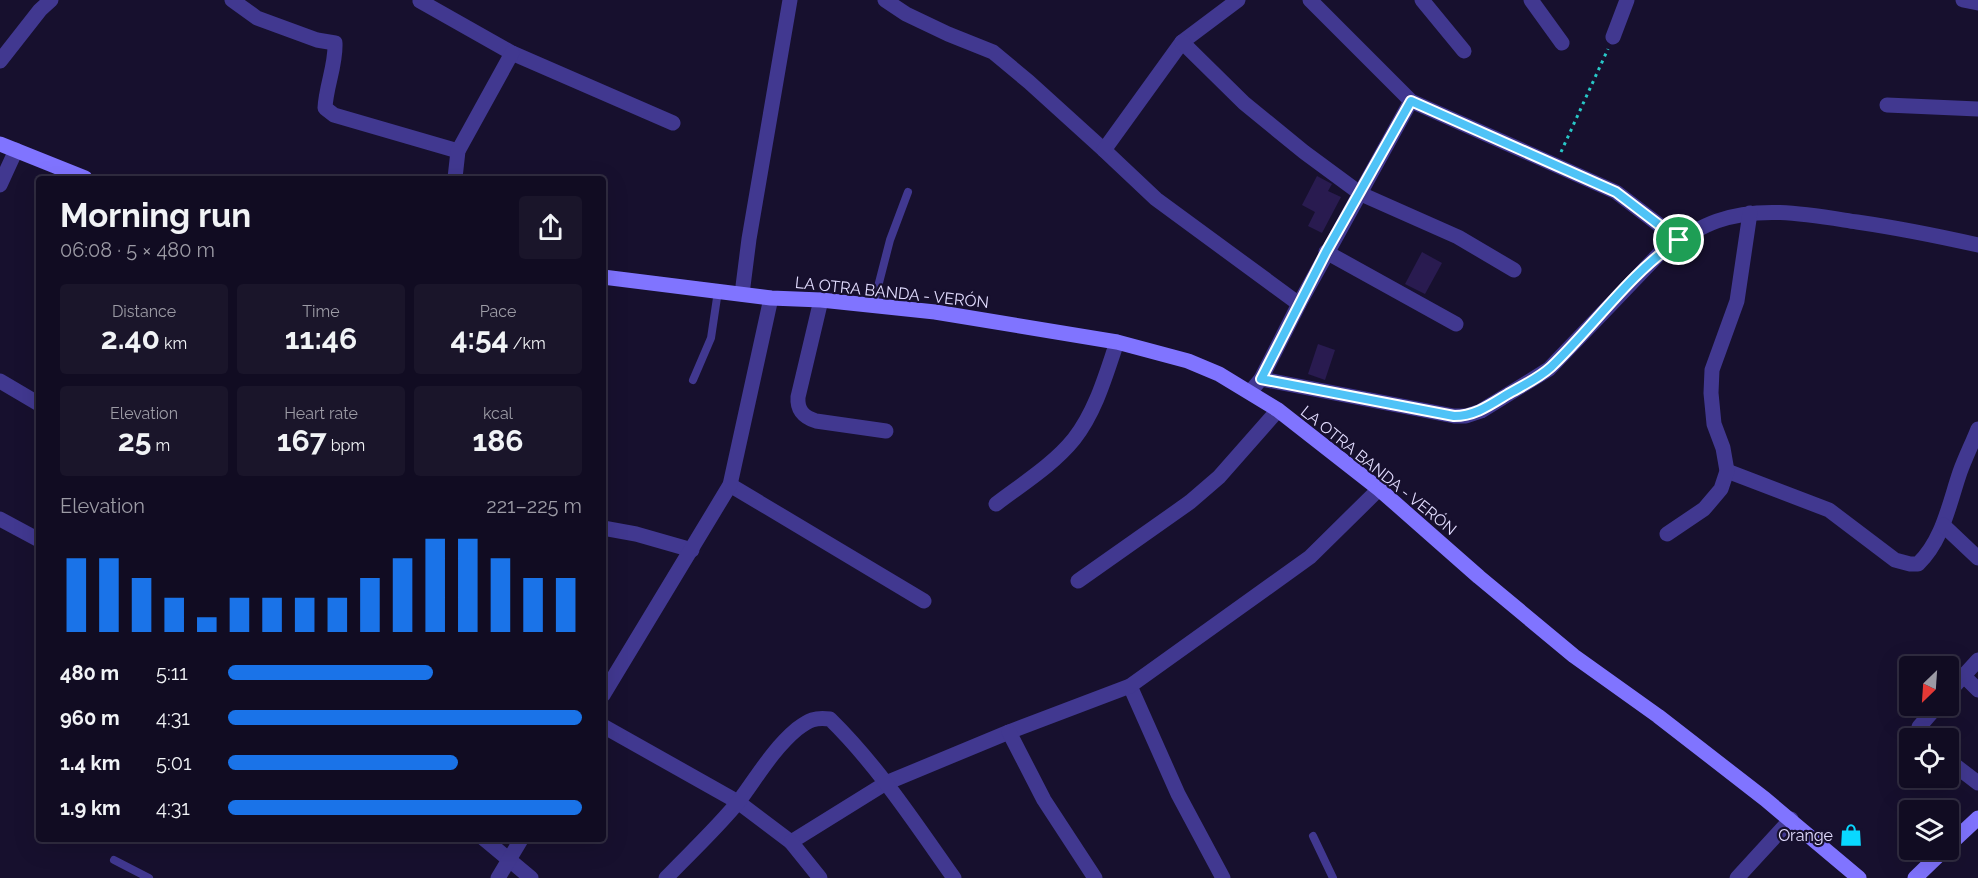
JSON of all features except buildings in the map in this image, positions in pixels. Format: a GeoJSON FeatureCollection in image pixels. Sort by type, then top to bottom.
{"type":"FeatureCollection","features":[{"type":"Feature","properties":{"kind":"main road"},"geometry":{"type":"LineString","coordinates":[[0,144],[80,176]]}},
{"type":"Feature","properties":{"kind":"main road","name":"LA OTRA BANDA - VERÓN"},"geometry":{"type":"LineString","coordinates":[[606,277],[771,298],[821,300],[935,312],[1117,342],[1188,361],[1219,375],[1278,411],[1379,489],[1574,656],[1658,716],[1791,819],[1859,878]]}},
{"type":"Feature","properties":{"kind":"main road"},"geometry":{"type":"LineString","coordinates":[[1959,836],[1978,818]]}},
{"type":"Feature","properties":{"kind":"main road"},"geometry":{"type":"LineString","coordinates":[[1915,878],[1934,860]]}},
{"type":"Feature","properties":{"kind":"street"},"geometry":{"type":"LineString","coordinates":[[0,61],[40,10],[51,0]]}},
{"type":"Feature","properties":{"kind":"street"},"geometry":{"type":"LineString","coordinates":[[232,0],[257,18],[316,40],[335,43],[335,56],[326,98],[326,108],[334,115],[458,151]]}},
{"type":"Feature","properties":{"kind":"street"},"geometry":{"type":"LineString","coordinates":[[742,294],[749,239],[790,0]]}},
{"type":"Feature","properties":{"kind":"street"},"geometry":{"type":"LineString","coordinates":[[885,0],[916,19],[993,52],[1029,82],[1156,199],[1299,304]]}},
{"type":"Feature","properties":{"kind":"street"},"geometry":{"type":"LineString","coordinates":[[1104,150],[1182,42],[1238,0]]}},
{"type":"Feature","properties":{"kind":"street"},"geometry":{"type":"LineString","coordinates":[[1310,0],[1411,101],[1616,192],[1679,240]]}},
{"type":"Feature","properties":{"kind":"street"},"geometry":{"type":"LineString","coordinates":[[1422,0],[1464,51]]}},
{"type":"Feature","properties":{"kind":"street"},"geometry":{"type":"LineString","coordinates":[[1531,0],[1562,43]]}},
{"type":"Feature","properties":{"kind":"street"},"geometry":{"type":"LineString","coordinates":[[1613,37],[1627,0]]}},
{"type":"Feature","properties":{"kind":"street"},"geometry":{"type":"LineString","coordinates":[[1963,0],[1978,3]]}},
{"type":"Feature","properties":{"kind":"street"},"geometry":{"type":"LineString","coordinates":[[420,1],[512,53],[673,123]]}},
{"type":"Feature","properties":{"kind":"street"},"geometry":{"type":"LineString","coordinates":[[1182,42],[1245,103],[1304,152],[1360,194],[1458,237],[1514,270]]}},
{"type":"Feature","properties":{"kind":"street"},"geometry":{"type":"LineString","coordinates":[[455,176],[458,151],[512,53]]}},
{"type":"Feature","properties":{"kind":"street"},"geometry":{"type":"LineString","coordinates":[[1250,392],[1261,379],[1326,252],[1411,101]]}},
{"type":"Feature","properties":{"kind":"street"},"geometry":{"type":"LineString","coordinates":[[1887,105],[1978,109]]}},
{"type":"Feature","properties":{"kind":"street"},"geometry":{"type":"LineString","coordinates":[[0,185],[16,150]]}},
{"type":"Feature","properties":{"kind":"street"},"geometry":{"type":"LineString","coordinates":[[1261,379],[1454,416],[1466,416],[1481,411],[1549,369],[1661,252],[1716,221],[1750,213],[1794,212],[1922,232],[1978,245]]}},
{"type":"Feature","properties":{"kind":"street"},"geometry":{"type":"LineString","coordinates":[[1667,534],[1704,509],[1721,489],[1727,471],[1723,448],[1714,424],[1711,393],[1712,370],[1737,301],[1750,213]]}},
{"type":"Feature","properties":{"kind":"street"},"geometry":{"type":"LineString","coordinates":[[1326,252],[1456,324]]}},
{"type":"Feature","properties":{"kind":"street"},"geometry":{"type":"LineString","coordinates":[[606,690],[730,485],[771,298]]}},
{"type":"Feature","properties":{"kind":"street"},"geometry":{"type":"LineString","coordinates":[[821,300],[798,397],[800,411],[807,418],[816,422],[886,431]]}},
{"type":"Feature","properties":{"kind":"street"},"geometry":{"type":"LineString","coordinates":[[996,504],[1050,462],[1074,439],[1097,399],[1117,342]]}},
{"type":"Feature","properties":{"kind":"street"},"geometry":{"type":"LineString","coordinates":[[0,381],[36,402]]}},
{"type":"Feature","properties":{"kind":"street"},"geometry":{"type":"LineString","coordinates":[[1078,581],[1117,555],[1205,489],[1219,477],[1278,411]]}},
{"type":"Feature","properties":{"kind":"street"},"geometry":{"type":"LineString","coordinates":[[1727,471],[1829,510],[1895,560],[1918,564],[1926,556],[1943,525],[1960,472],[1978,429]]}},
{"type":"Feature","properties":{"kind":"street"},"geometry":{"type":"LineString","coordinates":[[730,485],[924,601]]}},
{"type":"Feature","properties":{"kind":"street"},"geometry":{"type":"LineString","coordinates":[[791,842],[886,783],[1009,732],[1130,686],[1310,557],[1379,489]]}},
{"type":"Feature","properties":{"kind":"street"},"geometry":{"type":"LineString","coordinates":[[0,519],[36,538]]}},
{"type":"Feature","properties":{"kind":"street"},"geometry":{"type":"LineString","coordinates":[[1943,525],[1978,558]]}},
{"type":"Feature","properties":{"kind":"street"},"geometry":{"type":"LineString","coordinates":[[606,529],[692,549]]}},
{"type":"Feature","properties":{"kind":"street"},"geometry":{"type":"LineString","coordinates":[[1959,680],[1978,660]]}},
{"type":"Feature","properties":{"kind":"street"},"geometry":{"type":"LineString","coordinates":[[1963,675],[1978,690]]}},
{"type":"Feature","properties":{"kind":"street"},"geometry":{"type":"LineString","coordinates":[[1130,686],[1178,794],[1223,878]]}},
{"type":"Feature","properties":{"kind":"street"},"geometry":{"type":"LineString","coordinates":[[1919,728],[1928,716]]}},
{"type":"Feature","properties":{"kind":"street"},"geometry":{"type":"LineString","coordinates":[[676,875],[738,802],[761,769],[781,746],[796,730],[816,717],[830,719],[852,740],[954,878]]}},
{"type":"Feature","properties":{"kind":"street"},"geometry":{"type":"LineString","coordinates":[[606,728],[738,802],[791,842],[820,878]]}},
{"type":"Feature","properties":{"kind":"street"},"geometry":{"type":"LineString","coordinates":[[1009,732],[1044,800],[1095,878]]}},
{"type":"Feature","properties":{"kind":"street"},"geometry":{"type":"LineString","coordinates":[[1959,768],[1978,783]]}},
{"type":"Feature","properties":{"kind":"street"},"geometry":{"type":"LineString","coordinates":[[1737,878],[1791,819]]}},
{"type":"Feature","properties":{"kind":"street"},"geometry":{"type":"LineString","coordinates":[[488,842],[531,878]]}},
{"type":"Feature","properties":{"kind":"street"},"geometry":{"type":"LineString","coordinates":[[498,878],[520,842]]}},
{"type":"Feature","properties":{"kind":"lane"},"geometry":{"type":"LineString","coordinates":[[873,306],[890,240],[908,192]]}},
{"type":"Feature","properties":{"kind":"lane"},"geometry":{"type":"LineString","coordinates":[[693,381],[711,338],[718,291]]}},
{"type":"Feature","properties":{"kind":"lane"},"geometry":{"type":"LineString","coordinates":[[1312,836],[1333,878]]}},
{"type":"Feature","properties":{"kind":"lane"},"geometry":{"type":"LineString","coordinates":[[114,860],[149,878]]}},
{"type":"Feature","properties":{"kind":"path"},"geometry":{"type":"LineString","coordinates":[[1555,165],[1613,37]]}},
{"type":"Feature","properties":{"kind":"place","name":"Orange"},"geometry":{"type":"Point","coordinates":[1851,835]}},
{"type":"Feature","properties":{"kind":"route"},"geometry":{"type":"LineString","coordinates":[[1411,101],[1616,192],[1679,240],[1661,252],[1640,272],[1549,369],[1481,411],[1466,416],[1454,416],[1261,379],[1326,252],[1411,101]]}}]}
